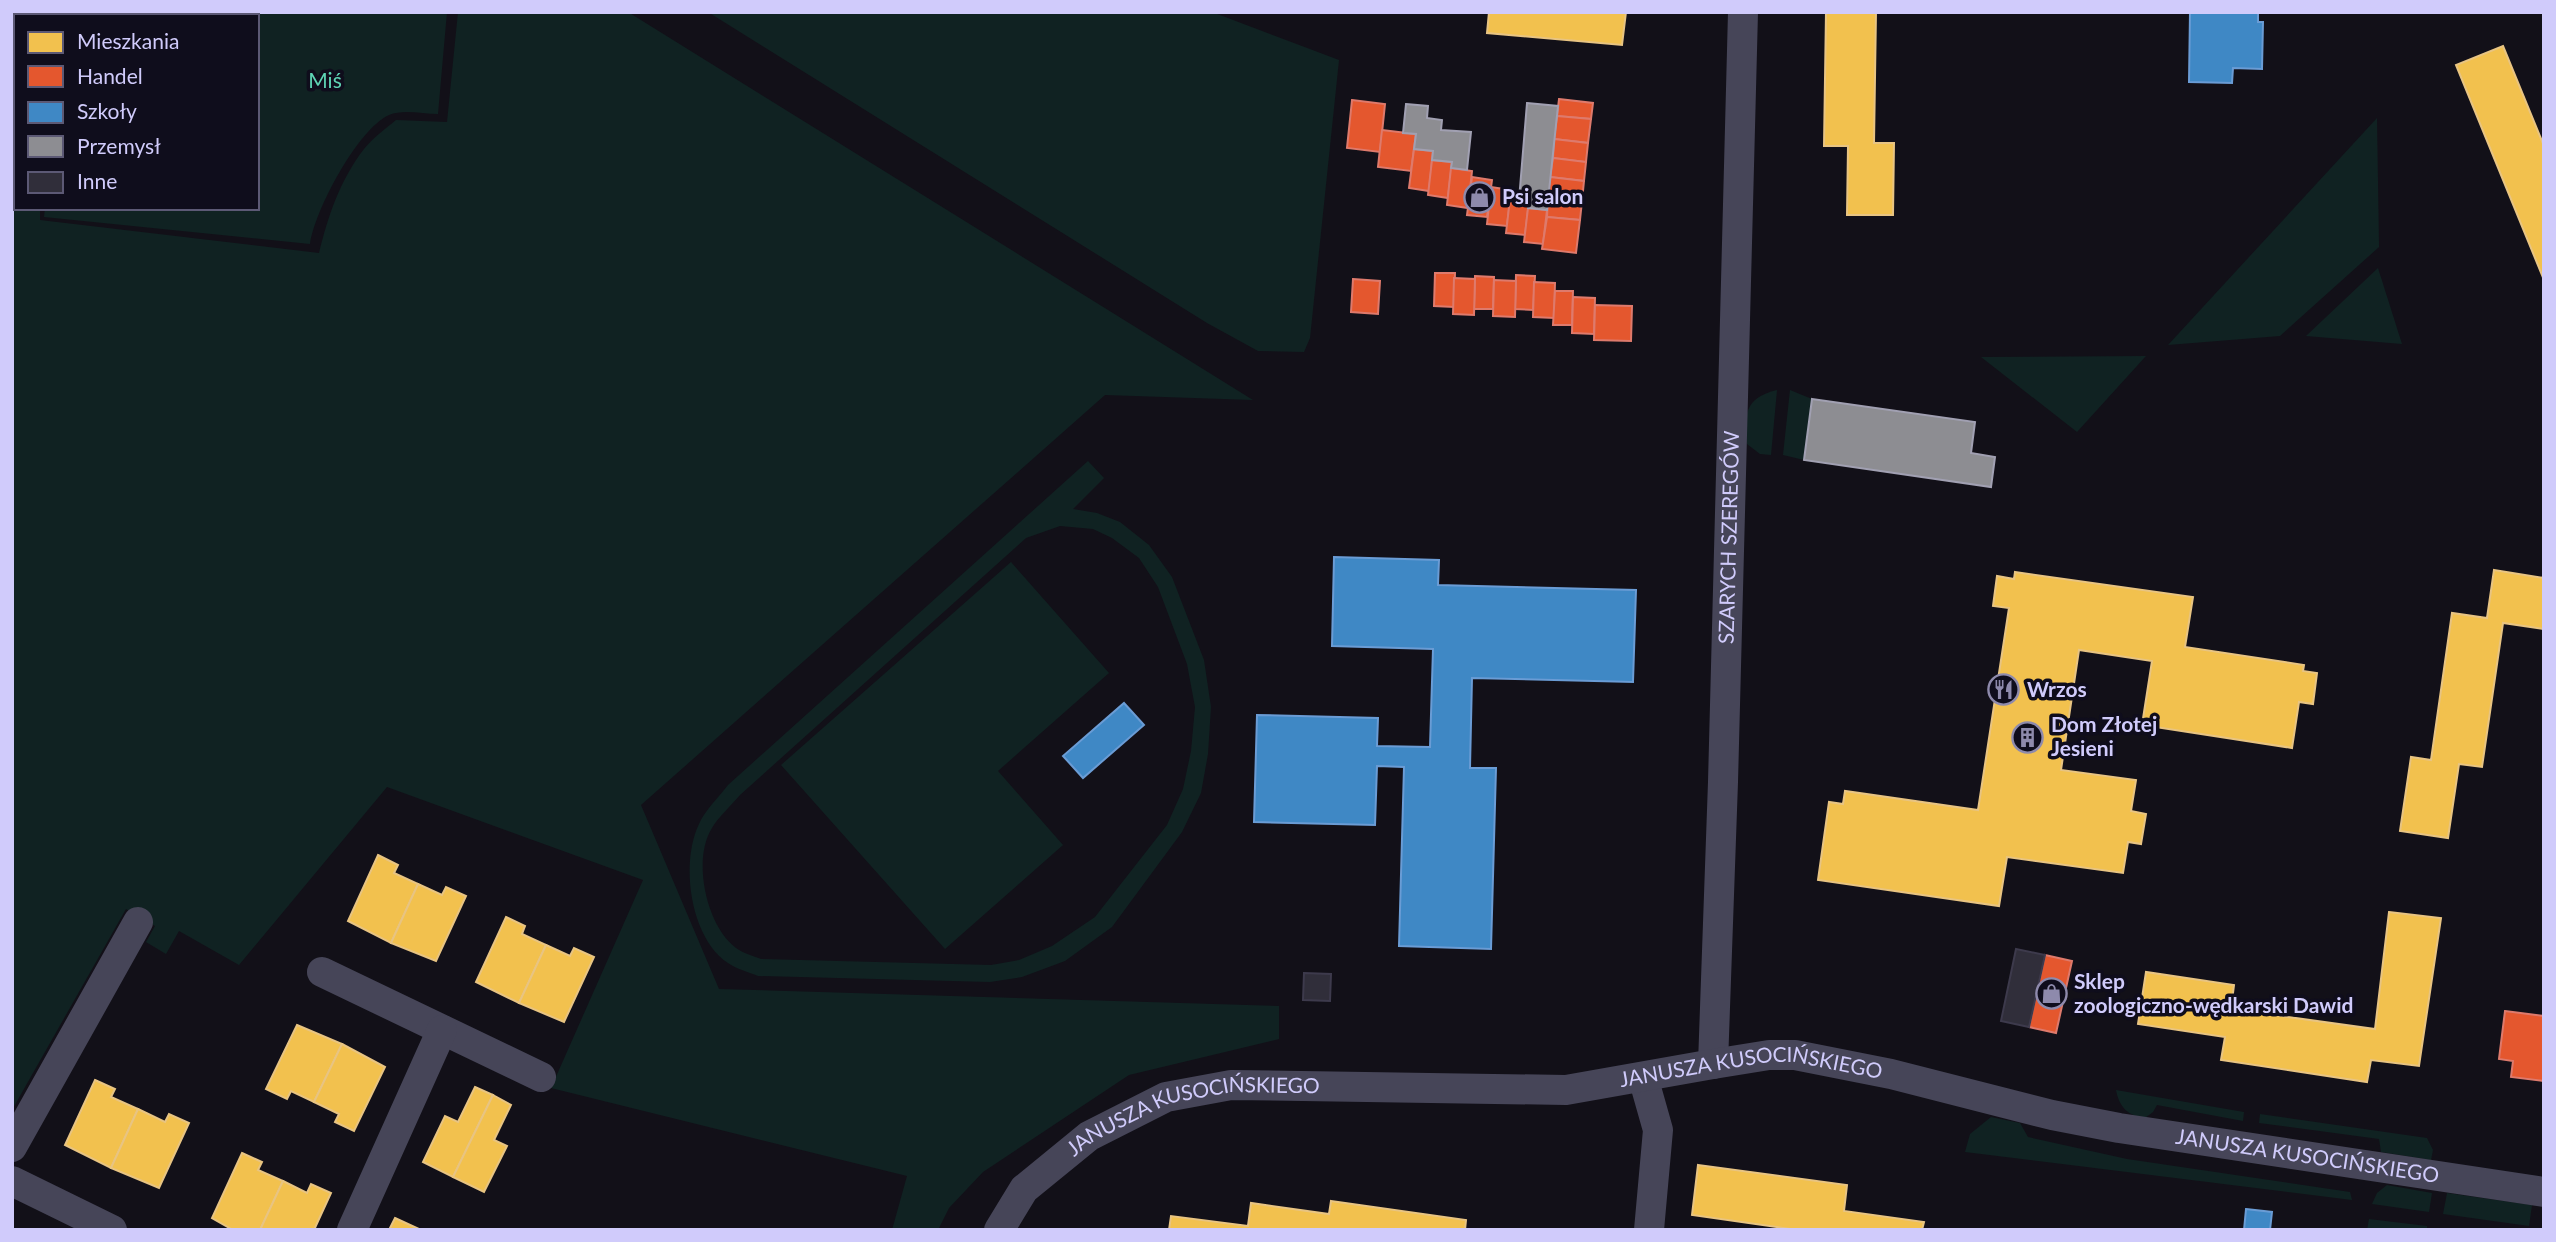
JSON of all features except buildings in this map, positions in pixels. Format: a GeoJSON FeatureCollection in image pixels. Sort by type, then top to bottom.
{"type":"FeatureCollection","features":[{"type":"Feature","properties":{"kind":"street","name":"SZARYCH SZEREGÓW"},"geometry":{"type":"LineString","coordinates":[[1713,1063],[1743,12]]}},
{"type":"Feature","properties":{"kind":"street"},"geometry":{"type":"LineString","coordinates":[[12,1147],[138,922]]}},
{"type":"Feature","properties":{"kind":"street"},"geometry":{"type":"LineString","coordinates":[[322,972],[541,1077]]}},
{"type":"Feature","properties":{"kind":"street"},"geometry":{"type":"LineString","coordinates":[[352,1230],[442,1030]]}},
{"type":"Feature","properties":{"kind":"street","name":"JANUSZA KUSOCIŃSKIEGO"},"geometry":{"type":"LineString","coordinates":[[999,1230],[1024,1189],[1089,1136],[1166,1097],[1231,1085],[1566,1090],[1769,1055],[1807,1056],[1891,1074],[2052,1115],[2119,1128],[2544,1192]]}},
{"type":"Feature","properties":{"kind":"street"},"geometry":{"type":"LineString","coordinates":[[1643,1077],[1658,1130],[1649,1230]]}},
{"type":"Feature","properties":{"kind":"street"},"geometry":{"type":"LineString","coordinates":[[12,1181],[112,1230]]}},
{"type":"Feature","properties":{"kind":"green space"},"geometry":{"type":"Polygon","coordinates":[[[12,12],[56,12],[14,14],[14,210],[40,210],[40,220],[319,253],[342,186],[371,141],[396,120],[447,122],[458,12],[628,12],[1253,400],[1105,395],[641,805],[719,989],[1279,1006],[1279,1039],[1129,1075],[983,1172],[949,1208],[938,1230],[892,1230],[907,1176],[551,1088],[643,880],[387,787],[239,965],[179,931],[166,954],[146,942],[155,926],[126,909],[12,1110],[12,12]]]}},
{"type":"Feature","properties":{"kind":"green space","name":"Miś"},"geometry":{"type":"Polygon","coordinates":[[[447,12],[438,114],[400,112],[377,123],[351,153],[339,172],[320,212],[310,244],[44,217],[45,210],[259,210],[259,14],[60,14],[447,12]]]}},
{"type":"Feature","properties":{"kind":"green space"},"geometry":{"type":"Polygon","coordinates":[[[708,12],[1212,12],[1339,60],[1310,338],[1304,352],[1258,351],[1207,323],[708,12]]]}},
{"type":"Feature","properties":{"kind":"green space"},"geometry":{"type":"Polygon","coordinates":[[[2377,118],[2379,247],[2280,336],[2168,345],[2377,118]]]}},
{"type":"Feature","properties":{"kind":"green space"},"geometry":{"type":"Polygon","coordinates":[[[2378,268],[2402,344],[2306,336],[2378,268]]]}},
{"type":"Feature","properties":{"kind":"green space"},"geometry":{"type":"Polygon","coordinates":[[[2146,356],[2077,432],[1981,357],[2146,356]]]}},
{"type":"Feature","properties":{"kind":"green space"},"geometry":{"type":"Polygon","coordinates":[[[1777,390],[1771,455],[1760,454],[1747,444],[1746,416],[1752,403],[1766,393],[1777,390]]]}},
{"type":"Feature","properties":{"kind":"green space"},"geometry":{"type":"Polygon","coordinates":[[[1790,390],[1812,399],[1804,460],[1783,455],[1790,390]]]}},
{"type":"Feature","properties":{"kind":"green space"},"geometry":{"type":"Polygon","coordinates":[[[1088,461],[1104,478],[1073,509],[1097,513],[1120,522],[1149,545],[1172,577],[1204,660],[1211,707],[1208,754],[1201,793],[1182,832],[1112,927],[1065,961],[1022,977],[990,982],[758,976],[731,965],[715,951],[705,936],[692,899],[690,879],[693,840],[699,824],[728,785],[1088,461]],[[1060,526],[1026,538],[740,795],[722,815],[706,841],[703,874],[710,909],[726,938],[736,948],[761,959],[991,965],[1019,960],[1052,946],[1095,917],[1167,825],[1183,789],[1191,751],[1195,707],[1187,664],[1158,587],[1139,558],[1112,538],[1093,529],[1060,526]]]}},
{"type":"Feature","properties":{"kind":"green space"},"geometry":{"type":"Polygon","coordinates":[[[1011,562],[1109,673],[998,771],[1063,845],[945,949],[781,765],[1011,562]]]}},
{"type":"Feature","properties":{"kind":"green space"},"geometry":{"type":"Polygon","coordinates":[[[2116,1090],[2244,1112],[2243,1121],[2157,1105],[2145,1118],[2139,1117],[2125,1110],[2116,1090]]]}},
{"type":"Feature","properties":{"kind":"green space"},"geometry":{"type":"Polygon","coordinates":[[[2260,1114],[2427,1138],[2433,1150],[2431,1160],[2381,1152],[2379,1139],[2259,1123],[2260,1114]]]}},
{"type":"Feature","properties":{"kind":"green space"},"geometry":{"type":"Polygon","coordinates":[[[1991,1117],[2020,1123],[2028,1137],[2127,1159],[2350,1192],[2352,1200],[1965,1152],[1970,1134],[1991,1117]]]}},
{"type":"Feature","properties":{"kind":"green space"},"geometry":{"type":"Polygon","coordinates":[[[2387,1185],[2432,1193],[2429,1212],[2372,1204],[2377,1193],[2387,1185]]]}},
{"type":"Feature","properties":{"kind":"green space"},"geometry":{"type":"Polygon","coordinates":[[[2447,1193],[2532,1205],[2529,1226],[2443,1214],[2447,1193]]]}},
{"type":"Feature","properties":{"kind":"green space"},"geometry":{"type":"Polygon","coordinates":[[[2369,1219],[2427,1226],[2427,1230],[2367,1230],[2369,1219]]]}},
{"type":"Feature","properties":{"kind":"place","name":"Psi salon"},"geometry":{"type":"Point","coordinates":[1479,197]}},
{"type":"Feature","properties":{"kind":"place","name":"Wrzos"},"geometry":{"type":"Point","coordinates":[2004,690]}},
{"type":"Feature","properties":{"kind":"place","name":"Dom Złotej Jesieni"},"geometry":{"type":"Point","coordinates":[2028,737]}},
{"type":"Feature","properties":{"kind":"place","name":"Sklep zoologiczno-wędkarski Dawid"},"geometry":{"type":"Point","coordinates":[2051,994]}}]}
